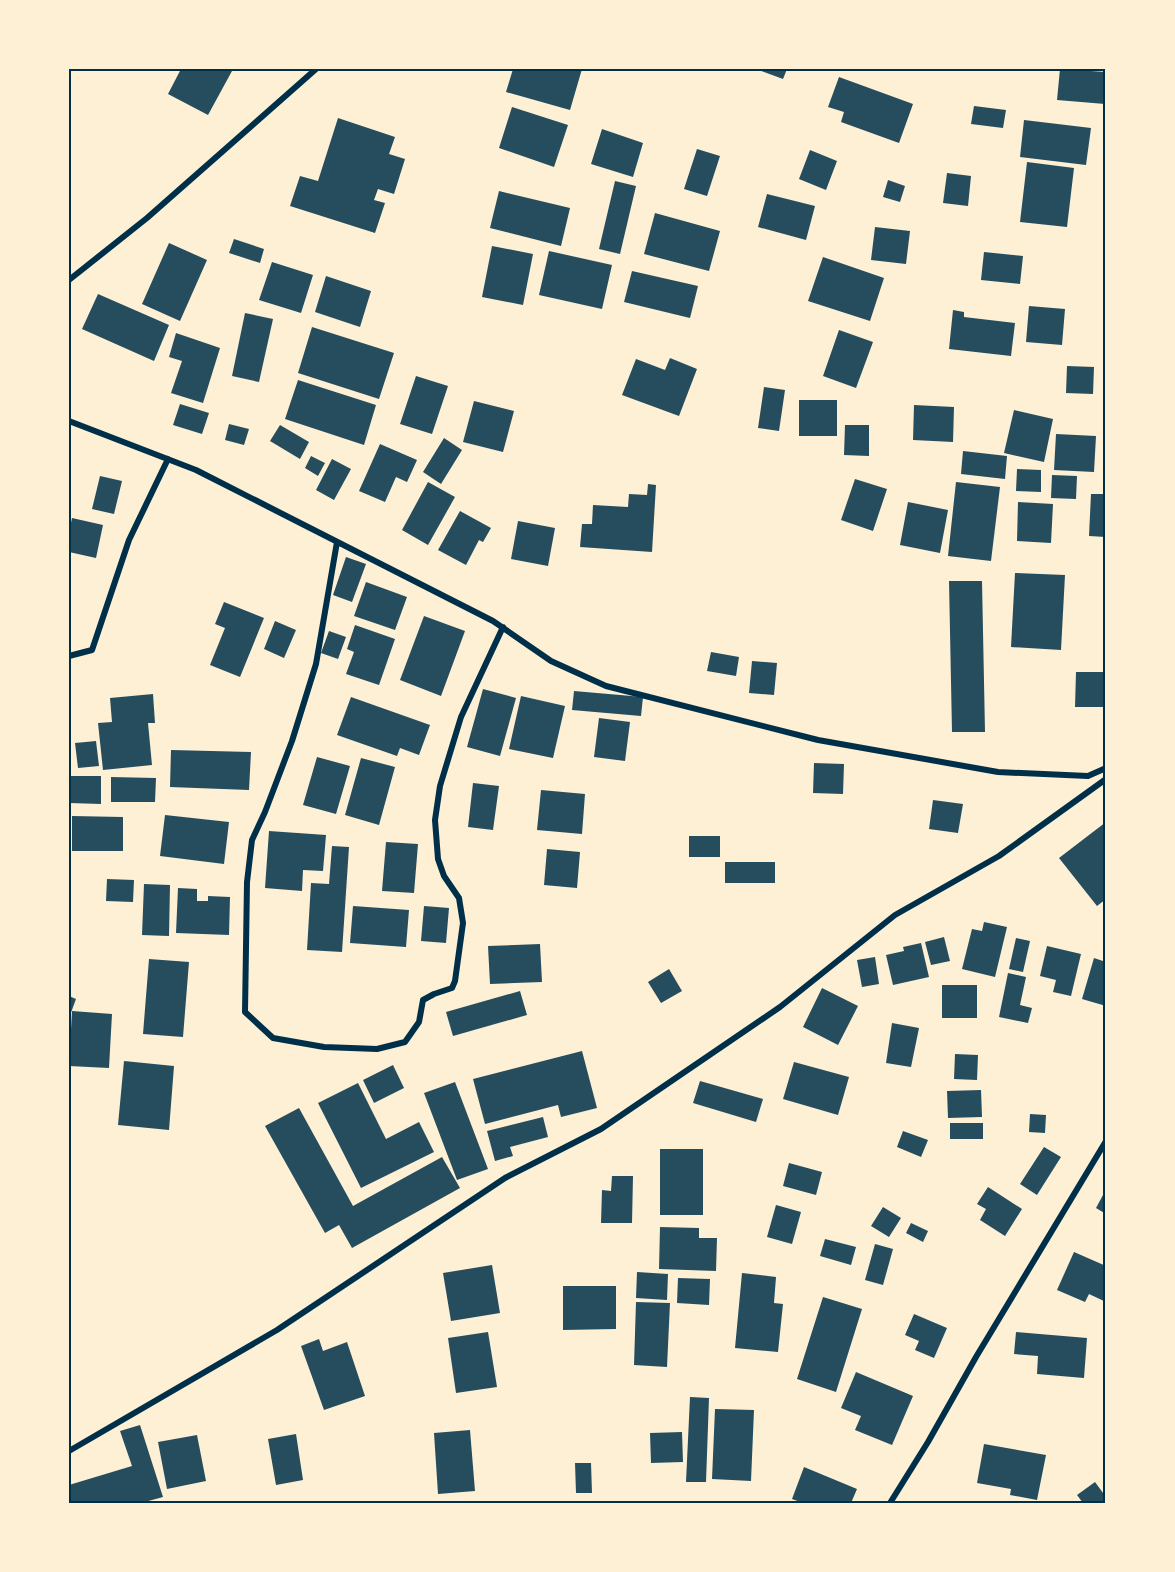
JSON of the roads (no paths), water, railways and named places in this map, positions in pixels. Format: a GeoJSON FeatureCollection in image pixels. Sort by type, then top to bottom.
{"type":"FeatureCollection","features":[{"type":"Feature","properties":{"kind":"street"},"geometry":{"type":"LineString","coordinates":[[69,280],[147,219],[316,69]]}},
{"type":"Feature","properties":{"kind":"street"},"geometry":{"type":"LineString","coordinates":[[69,421],[196,470],[502,627],[551,661],[606,686],[818,740],[998,772],[1088,776],[1106,768]]}},
{"type":"Feature","properties":{"kind":"street"},"geometry":{"type":"LineString","coordinates":[[69,656],[92,650],[129,540],[168,459]]}},
{"type":"Feature","properties":{"kind":"street"},"geometry":{"type":"LineString","coordinates":[[337,542],[316,664],[292,741],[252,840],[247,882],[245,1012],[273,1038],[324,1047],[377,1049],[405,1042],[418,1022],[423,1000],[452,988],[463,923],[459,898],[444,876],[438,859],[435,820],[440,786],[461,717],[502,627]]}},
{"type":"Feature","properties":{"kind":"street"},"geometry":{"type":"LineString","coordinates":[[69,1451],[277,1330],[505,1178],[601,1129],[780,1007],[895,915],[999,856],[1106,778]]}},
{"type":"Feature","properties":{"kind":"street"},"geometry":{"type":"LineString","coordinates":[[890,1503],[1106,1141]]}}]}
